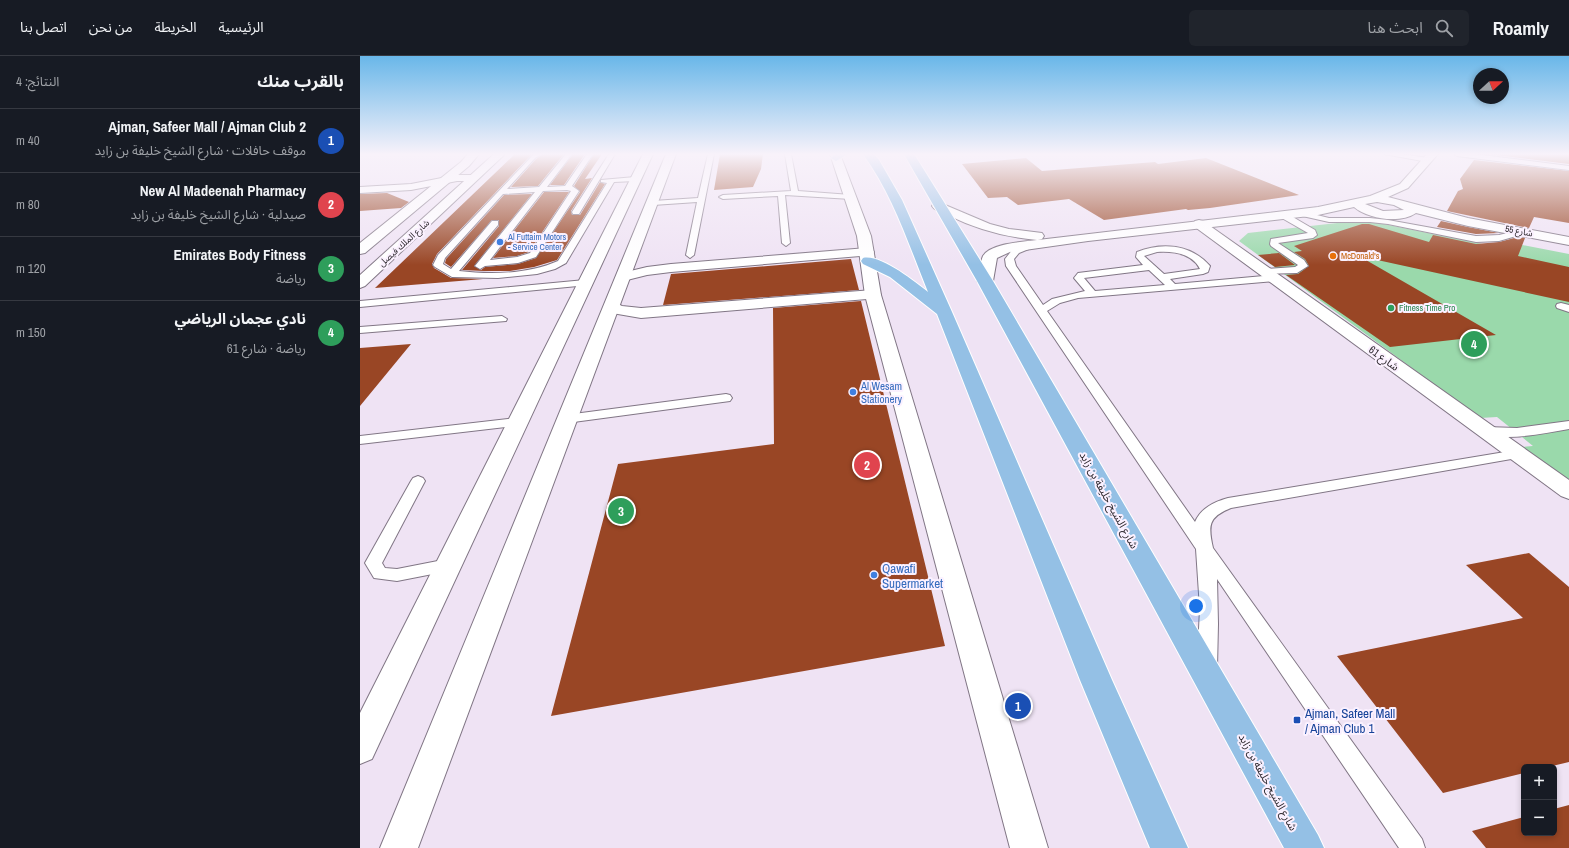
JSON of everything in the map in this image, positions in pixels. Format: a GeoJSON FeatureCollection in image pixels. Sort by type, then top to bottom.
{"type":"FeatureCollection","features":[{"type":"Feature","properties":{"kind":"main road"},"geometry":{"type":"LineString","coordinates":[[892,191],[944,312],[1096,680],[1169,848]]}},
{"type":"Feature","properties":{"kind":"main road","name":"شارع الشيخ خليفة بن زايد"},"geometry":{"type":"LineString","coordinates":[[930,191],[985,281],[1305,848]]}},
{"type":"Feature","properties":{"kind":"main road"},"geometry":{"type":"LineString","coordinates":[[867,256],[895,274],[944,312]]}},
{"type":"Feature","properties":{"kind":"street"},"geometry":{"type":"LineString","coordinates":[[423,191],[429,193]]}},
{"type":"Feature","properties":{"kind":"street","name":"شارع الملك فيصل"},"geometry":{"type":"LineString","coordinates":[[360,250],[432,191]]}},
{"type":"Feature","properties":{"kind":"street","name":"شارع الملك فيصل"},"geometry":{"type":"LineString","coordinates":[[360,283],[460,191]]}},
{"type":"Feature","properties":{"kind":"street"},"geometry":{"type":"LineString","coordinates":[[360,748],[629,191]]}},
{"type":"Feature","properties":{"kind":"street"},"geometry":{"type":"LineString","coordinates":[[399,848],[566,418],[658,191]]}},
{"type":"Feature","properties":{"kind":"street"},"geometry":{"type":"LineString","coordinates":[[849,191],[864,236],[873,295],[1029,848]]}},
{"type":"Feature","properties":{"kind":"street"},"geometry":{"type":"LineString","coordinates":[[985,281],[988,261],[994,254],[1007,248],[1088,236],[1318,211],[1364,201],[1393,191]]}},
{"type":"Feature","properties":{"kind":"street"},"geometry":{"type":"LineString","coordinates":[[1402,191],[1401,195],[1403,209]]}},
{"type":"Feature","properties":{"kind":"street"},"geometry":{"type":"LineString","coordinates":[[1379,213],[1364,209],[1358,204],[1364,201],[1386,200],[1403,209]]}},
{"type":"Feature","properties":{"kind":"street"},"geometry":{"type":"LineString","coordinates":[[938,206],[973,223],[1003,232],[1042,237],[1088,236]]}},
{"type":"Feature","properties":{"kind":"street"},"geometry":{"type":"LineString","coordinates":[[1318,211],[1379,213],[1403,209]]}},
{"type":"Feature","properties":{"kind":"street","name":"شارع 55"},"geometry":{"type":"LineString","coordinates":[[1403,209],[1569,241]]}},
{"type":"Feature","properties":{"kind":"street","name":"شارع 61"},"geometry":{"type":"LineString","coordinates":[[1199,224],[1569,491]]}},
{"type":"Feature","properties":{"kind":"street"},"geometry":{"type":"LineString","coordinates":[[623,278],[646,271],[671,268],[867,256]]}},
{"type":"Feature","properties":{"kind":"street"},"geometry":{"type":"LineString","coordinates":[[612,306],[618,310],[641,313],[873,295]]}},
{"type":"Feature","properties":{"kind":"lane"},"geometry":{"type":"LineString","coordinates":[[515,191],[501,192],[438,261],[440,269],[452,274],[472,276],[540,272],[558,266],[605,191]]}},
{"type":"Feature","properties":{"kind":"lane"},"geometry":{"type":"LineString","coordinates":[[472,276],[539,191]]}},
{"type":"Feature","properties":{"kind":"lane"},"geometry":{"type":"LineString","coordinates":[[483,263],[518,260],[533,255],[574,191]]}},
{"type":"Feature","properties":{"kind":"lane"},"geometry":{"type":"LineString","coordinates":[[576,212],[589,191]]}},
{"type":"Feature","properties":{"kind":"lane"},"geometry":{"type":"LineString","coordinates":[[690,255],[703,191]]}},
{"type":"Feature","properties":{"kind":"lane"},"geometry":{"type":"LineString","coordinates":[[781,193],[786,243]]}},
{"type":"Feature","properties":{"kind":"lane"},"geometry":{"type":"LineString","coordinates":[[723,197],[795,193],[851,197]]}},
{"type":"Feature","properties":{"kind":"lane"},"geometry":{"type":"LineString","coordinates":[[653,203],[701,200]]}},
{"type":"Feature","properties":{"kind":"lane"},"geometry":{"type":"LineString","coordinates":[[1301,213],[1329,220],[1370,220],[1393,223],[1476,239],[1499,238],[1520,232]]}},
{"type":"Feature","properties":{"kind":"lane"},"geometry":{"type":"LineString","coordinates":[[1041,310],[1056,301],[1066,298],[1093,294],[1173,287],[1270,275],[1297,270],[1303,266],[1300,262],[1274,244],[1274,241],[1313,235],[1312,232],[1283,215]]}},
{"type":"Feature","properties":{"kind":"lane"},"geometry":{"type":"LineString","coordinates":[[471,224],[515,222]]}},
{"type":"Feature","properties":{"kind":"lane"},"geometry":{"type":"LineString","coordinates":[[452,274],[495,223]]}},
{"type":"Feature","properties":{"kind":"lane"},"geometry":{"type":"LineString","coordinates":[[1034,244],[1013,254],[1009,262],[1205,549],[1413,848]]}},
{"type":"Feature","properties":{"kind":"lane"},"geometry":{"type":"LineString","coordinates":[[1162,277],[1200,272],[1204,271],[1205,268],[1187,252],[1174,249],[1146,251],[1140,254],[1140,257],[1150,267],[1173,287]]}},
{"type":"Feature","properties":{"kind":"lane"},"geometry":{"type":"LineString","coordinates":[[1093,294],[1079,278],[1081,275],[1150,267]]}},
{"type":"Feature","properties":{"kind":"lane"},"geometry":{"type":"LineString","coordinates":[[360,304],[585,283]]}},
{"type":"Feature","properties":{"kind":"lane"},"geometry":{"type":"LineString","coordinates":[[360,330],[502,319]]}},
{"type":"Feature","properties":{"kind":"lane"},"geometry":{"type":"LineString","coordinates":[[566,418],[726,398]]}},
{"type":"Feature","properties":{"kind":"lane"},"geometry":{"type":"LineString","coordinates":[[360,440],[517,422]]}},
{"type":"Feature","properties":{"kind":"lane"},"geometry":{"type":"LineString","coordinates":[[1486,431],[1495,433],[1516,432],[1569,425]]}},
{"type":"Feature","properties":{"kind":"lane"},"geometry":{"type":"LineString","coordinates":[[1207,674],[1210,636],[1210,601],[1205,549],[1201,529],[1204,520],[1218,507],[1228,503],[1517,454]]}},
{"type":"Feature","properties":{"kind":"lane"},"geometry":{"type":"LineString","coordinates":[[418,481],[374,564],[380,574],[397,575],[448,565]]}},
{"type":"Feature","properties":{"kind":"green space"},"geometry":{"type":"Polygon","coordinates":[[[1364,220],[1507,249],[1512,243],[1569,254],[1569,480],[1522,447],[1533,446],[1497,417],[1480,418],[1239,241],[1248,233],[1364,220]]]}},
{"type":"Feature","properties":{"kind":"building"},"geometry":{"type":"Polygon","coordinates":[[[476,191],[497,191],[437,254],[432,264],[434,268],[451,278],[483,279],[375,288],[476,191]]]}},
{"type":"Feature","properties":{"kind":"building"},"geometry":{"type":"Polygon","coordinates":[[[579,191],[584,191],[571,211],[572,215],[580,215],[595,191],[601,191],[557,260],[534,267],[510,271],[462,270],[499,226],[499,220],[492,220],[451,267],[445,263],[446,259],[504,195],[532,194],[474,266],[481,270],[485,267],[518,264],[536,258],[580,192],[579,191]]]}},
{"type":"Feature","properties":{"kind":"building"},"geometry":{"type":"Polygon","coordinates":[[[983,191],[1289,191],[1299,195],[1210,208],[1186,209],[1104,220],[1069,199],[1018,205],[1007,197],[988,198],[983,191]]]}},
{"type":"Feature","properties":{"kind":"building"},"geometry":{"type":"Polygon","coordinates":[[[1458,191],[1569,191],[1569,223],[1534,217],[1529,228],[1447,211],[1458,191]]]}},
{"type":"Feature","properties":{"kind":"building"},"geometry":{"type":"Polygon","coordinates":[[[544,192],[569,192],[529,252],[517,256],[493,258],[544,192]]]}},
{"type":"Feature","properties":{"kind":"building"},"geometry":{"type":"Polygon","coordinates":[[[387,193],[409,202],[401,208],[360,211],[360,194],[387,193]]]}},
{"type":"Feature","properties":{"kind":"building"},"geometry":{"type":"Polygon","coordinates":[[[1441,221],[1499,233],[1476,234],[1437,227],[1441,221]]]}},
{"type":"Feature","properties":{"kind":"building"},"geometry":{"type":"Polygon","coordinates":[[[1362,224],[1369,224],[1429,242],[1433,235],[1476,244],[1499,242],[1518,237],[1525,238],[1518,256],[1569,267],[1569,302],[1359,256],[1496,335],[1390,347],[1286,275],[1298,274],[1309,266],[1305,259],[1294,252],[1302,251],[1294,246],[1362,224]]]}},
{"type":"Feature","properties":{"kind":"building"},"geometry":{"type":"Polygon","coordinates":[[[1279,253],[1295,265],[1275,267],[1258,255],[1279,253]]]}},
{"type":"Feature","properties":{"kind":"building"},"geometry":{"type":"Polygon","coordinates":[[[851,259],[859,290],[663,305],[671,274],[851,259]]]}},
{"type":"Feature","properties":{"kind":"building"},"geometry":{"type":"Polygon","coordinates":[[[861,301],[945,646],[551,716],[618,464],[774,444],[773,308],[861,301]]]}},
{"type":"Feature","properties":{"kind":"building"},"geometry":{"type":"Polygon","coordinates":[[[411,344],[360,406],[360,348],[411,344]]]}},
{"type":"Feature","properties":{"kind":"building"},"geometry":{"type":"Polygon","coordinates":[[[1529,553],[1569,587],[1569,762],[1557,765],[1521,764],[1521,774],[1443,793],[1337,656],[1523,618],[1466,565],[1529,553]]]}},
{"type":"Feature","properties":{"kind":"building"},"geometry":{"type":"Polygon","coordinates":[[[1569,805],[1569,848],[1486,848],[1472,831],[1521,818],[1521,836],[1557,836],[1557,808],[1569,805]]]}},
{"type":"Feature","properties":{"kind":"place","name":"Al Futtaim Motors - Service Center"},"geometry":{"type":"Point","coordinates":[500,242]}},
{"type":"Feature","properties":{"kind":"place","name":"McDonald's"},"geometry":{"type":"Point","coordinates":[1333,256]}},
{"type":"Feature","properties":{"kind":"place","name":"Fitness Time Pro"},"geometry":{"type":"Point","coordinates":[1391,308]}},
{"type":"Feature","properties":{"kind":"place","name":"نادي عجمان الرياضي"},"geometry":{"type":"Point","coordinates":[1474,344]}},
{"type":"Feature","properties":{"kind":"place","name":"Al Wesam Stationery"},"geometry":{"type":"Point","coordinates":[853,392]}},
{"type":"Feature","properties":{"kind":"place","name":"New Al Madeenah Pharmacy"},"geometry":{"type":"Point","coordinates":[867,465]}},
{"type":"Feature","properties":{"kind":"place","name":"Emirates Body Fitness"},"geometry":{"type":"Point","coordinates":[621,511]}},
{"type":"Feature","properties":{"kind":"place","name":"Qawafi Supermarket"},"geometry":{"type":"Point","coordinates":[874,575]}},
{"type":"Feature","properties":{"kind":"place","name":"Ajman, Safeer Mall / Ajman Club 2"},"geometry":{"type":"Point","coordinates":[1018,706]}},
{"type":"Feature","properties":{"kind":"place","name":"Ajman, Safeer Mall / Ajman Club 1"},"geometry":{"type":"Point","coordinates":[1297,720]}}]}
